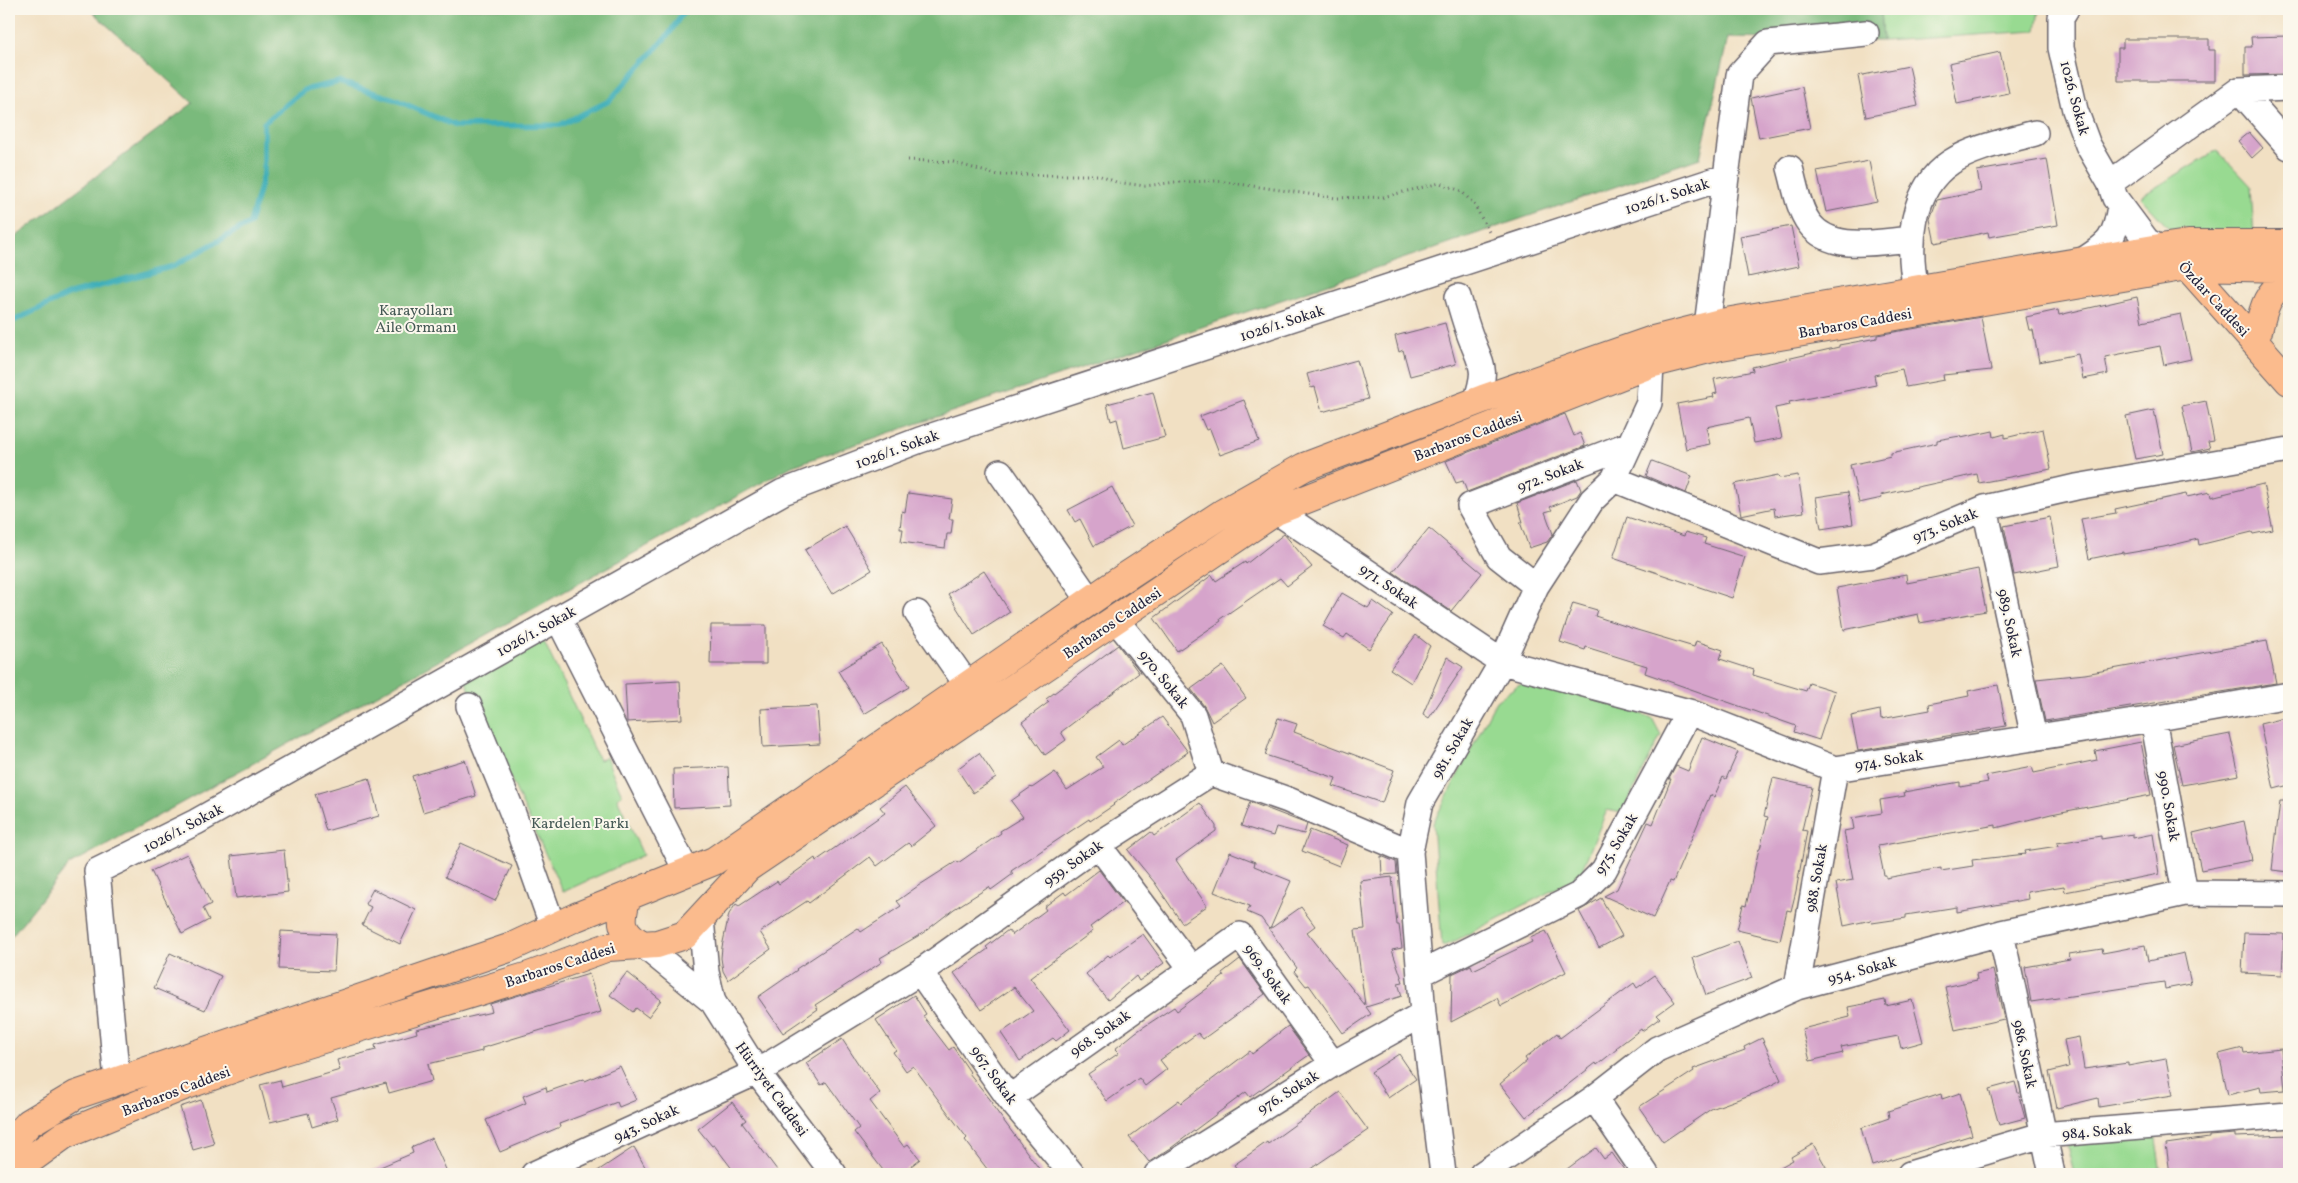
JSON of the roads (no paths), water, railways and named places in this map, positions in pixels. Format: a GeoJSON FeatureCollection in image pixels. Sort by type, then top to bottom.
{"type":"FeatureCollection","features":[{"type":"Feature","properties":{"kind":"main road","name":"Barbaros Caddesi"},"geometry":{"type":"LineString","coordinates":[[9,1144],[29,1123],[76,1095],[509,948],[553,927],[714,861],[1090,601],[1223,512],[1304,467],[1476,402],[1651,352],[1721,346],[2187,255],[2289,244]]}},
{"type":"Feature","properties":{"kind":"main road","name":"Barbaros Caddesi"},"geometry":{"type":"LineString","coordinates":[[14,1174],[24,1164],[64,1135],[190,1084],[280,1052],[529,976],[608,947],[657,944],[685,935],[747,868],[1276,511],[1651,352],[1707,326],[2160,248]]}},
{"type":"Feature","properties":{"kind":"main road","name":"Özdar Caddesi"},"geometry":{"type":"LineString","coordinates":[[2160,248],[2187,255],[2261,342]]}},
{"type":"Feature","properties":{"kind":"main road","name":"Barbaros Caddesi"},"geometry":{"type":"LineString","coordinates":[[2187,255],[2214,267],[2289,268]]}},
{"type":"Feature","properties":{"kind":"main road","name":"Özdar Caddesi"},"geometry":{"type":"LineString","coordinates":[[2214,267],[2261,342],[2289,381]]}},
{"type":"Feature","properties":{"kind":"main road","name":"Özdar Caddesi"},"geometry":{"type":"LineString","coordinates":[[2261,342],[2264,308],[2276,287],[2289,278]]}},
{"type":"Feature","properties":{"kind":"main road","name":"Hürriyet Caddesi"},"geometry":{"type":"LineString","coordinates":[[676,876],[679,881],[693,890],[698,897],[701,919]]}},
{"type":"Feature","properties":{"kind":"main road","name":"Hürriyet Caddesi"},"geometry":{"type":"LineString","coordinates":[[627,896],[621,918],[623,927],[634,940],[643,945]]}},
{"type":"Feature","properties":{"kind":"street","name":"1026. Sokak"},"geometry":{"type":"LineString","coordinates":[[2066,9],[2061,17],[2061,48],[2075,110],[2088,146],[2115,194],[2147,241],[2160,248]]}},
{"type":"Feature","properties":{"kind":"street","name":"1026/1. Sokak"},"geometry":{"type":"LineString","coordinates":[[117,1080],[97,872],[196,822],[783,492],[920,440],[1724,177],[1739,75],[1768,43],[1866,33]]}},
{"type":"Feature","properties":{"kind":"street"},"geometry":{"type":"LineString","coordinates":[[2082,261],[2107,244],[2114,235],[2118,224],[2115,194],[2239,90],[2289,88]]}},
{"type":"Feature","properties":{"kind":"street"},"geometry":{"type":"LineString","coordinates":[[2239,90],[2289,147]]}},
{"type":"Feature","properties":{"kind":"street"},"geometry":{"type":"LineString","coordinates":[[1916,289],[1912,268],[1912,239],[1918,206],[1925,190],[1934,178],[1950,163],[1982,148],[2034,133]]}},
{"type":"Feature","properties":{"kind":"street"},"geometry":{"type":"LineString","coordinates":[[1790,168],[1808,223],[1822,236],[1837,242],[1857,243],[1912,239]]}},
{"type":"Feature","properties":{"kind":"street"},"geometry":{"type":"LineString","coordinates":[[1707,326],[1724,177]]}},
{"type":"Feature","properties":{"kind":"street","name":"1026. Sokak"},"geometry":{"type":"LineString","coordinates":[[2115,194],[2123,190],[2187,255]]}},
{"type":"Feature","properties":{"kind":"street"},"geometry":{"type":"LineString","coordinates":[[1458,297],[1471,339],[1483,365],[1482,381],[1476,402]]}},
{"type":"Feature","properties":{"kind":"street","name":"981. Sokak"},"geometry":{"type":"LineString","coordinates":[[1443,1174],[1423,1014],[1410,852],[1420,803],[1502,662],[1536,586],[1592,500],[1614,479],[1649,403],[1651,352]]}},
{"type":"Feature","properties":{"kind":"street","name":"972. Sokak"},"geometry":{"type":"LineString","coordinates":[[1536,586],[1499,557],[1470,506],[1630,444]]}},
{"type":"Feature","properties":{"kind":"street","name":"973. Sokak"},"geometry":{"type":"LineString","coordinates":[[1614,479],[1819,562],[1873,555],[1986,508],[2076,487],[2289,450]]}},
{"type":"Feature","properties":{"kind":"street"},"geometry":{"type":"LineString","coordinates":[[1000,472],[1090,601]]}},
{"type":"Feature","properties":{"kind":"street","name":"989. Sokak"},"geometry":{"type":"LineString","coordinates":[[1986,508],[2034,738]]}},
{"type":"Feature","properties":{"kind":"street","name":"971. Sokak"},"geometry":{"type":"LineString","coordinates":[[1276,511],[1502,662]]}},
{"type":"Feature","properties":{"kind":"street"},"geometry":{"type":"LineString","coordinates":[[917,613],[968,686]]}},
{"type":"Feature","properties":{"kind":"street"},"geometry":{"type":"LineString","coordinates":[[558,618],[676,876]]}},
{"type":"Feature","properties":{"kind":"street","name":"970. Sokak"},"geometry":{"type":"LineString","coordinates":[[1116,620],[1193,715],[1211,773]]}},
{"type":"Feature","properties":{"kind":"street","name":"974. Sokak"},"geometry":{"type":"LineString","coordinates":[[1502,662],[1689,712],[1834,769],[2153,719],[2289,695]]}},
{"type":"Feature","properties":{"kind":"street"},"geometry":{"type":"LineString","coordinates":[[469,706],[513,814],[553,927]]}},
{"type":"Feature","properties":{"kind":"street","name":"975. Sokak"},"geometry":{"type":"LineString","coordinates":[[1420,974],[1579,896],[1604,870],[1689,712]]}},
{"type":"Feature","properties":{"kind":"street","name":"990. Sokak"},"geometry":{"type":"LineString","coordinates":[[2153,719],[2185,893]]}},
{"type":"Feature","properties":{"kind":"street","name":"988. Sokak"},"geometry":{"type":"LineString","coordinates":[[1797,987],[1834,769]]}},
{"type":"Feature","properties":{"kind":"street"},"geometry":{"type":"LineString","coordinates":[[1211,773],[1288,800],[1410,852]]}},
{"type":"Feature","properties":{"kind":"street","name":"959. Sokak"},"geometry":{"type":"LineString","coordinates":[[757,1072],[920,972],[1098,846],[1211,773]]}},
{"type":"Feature","properties":{"kind":"street"},"geometry":{"type":"LineString","coordinates":[[1098,846],[1192,968]]}},
{"type":"Feature","properties":{"kind":"street","name":"954. Sokak"},"geometry":{"type":"LineString","coordinates":[[1482,1174],[1594,1098],[1657,1048],[1797,987],[2001,933],[2185,893],[2289,894]]}},
{"type":"Feature","properties":{"kind":"street","name":"Hürriyet Caddesi"},"geometry":{"type":"LineString","coordinates":[[701,919],[706,972],[713,1002]]}},
{"type":"Feature","properties":{"kind":"street","name":"986. Sokak"},"geometry":{"type":"LineString","coordinates":[[2001,933],[2042,1135],[2052,1174]]}},
{"type":"Feature","properties":{"kind":"street","name":"969. Sokak"},"geometry":{"type":"LineString","coordinates":[[1192,968],[1240,935],[1333,1064]]}},
{"type":"Feature","properties":{"kind":"street","name":"Hürriyet Caddesi"},"geometry":{"type":"LineString","coordinates":[[643,945],[713,1002],[757,1072],[834,1174]]}},
{"type":"Feature","properties":{"kind":"street","name":"968. Sokak"},"geometry":{"type":"LineString","coordinates":[[1009,1098],[1192,968]]}},
{"type":"Feature","properties":{"kind":"street","name":"967. Sokak"},"geometry":{"type":"LineString","coordinates":[[920,972],[1009,1098],[1072,1174]]}},
{"type":"Feature","properties":{"kind":"street","name":"976. Sokak"},"geometry":{"type":"LineString","coordinates":[[1157,1174],[1333,1064],[1423,1014]]}},
{"type":"Feature","properties":{"kind":"street","name":"943. Sokak"},"geometry":{"type":"LineString","coordinates":[[534,1174],[562,1169],[757,1072]]}},
{"type":"Feature","properties":{"kind":"street"},"geometry":{"type":"LineString","coordinates":[[1594,1098],[1646,1174]]}},
{"type":"Feature","properties":{"kind":"street","name":"984. Sokak"},"geometry":{"type":"LineString","coordinates":[[1910,1174],[2042,1135],[2289,1115]]}},
{"type":"Feature","properties":{"kind":"waterway"},"geometry":{"type":"LineString","coordinates":[[9,323],[70,294],[174,266],[250,223],[264,172],[264,123],[304,90],[339,82],[394,99],[455,126],[560,125],[609,101],[669,34],[685,9]]}},
{"type":"Feature","properties":{"kind":"park label","name":"Karayolları Aile Ormanı"},"geometry":{"type":"Point","coordinates":[416,318]}},
{"type":"Feature","properties":{"kind":"park label","name":"Kardelen Parkı"},"geometry":{"type":"Point","coordinates":[580,823]}}]}
